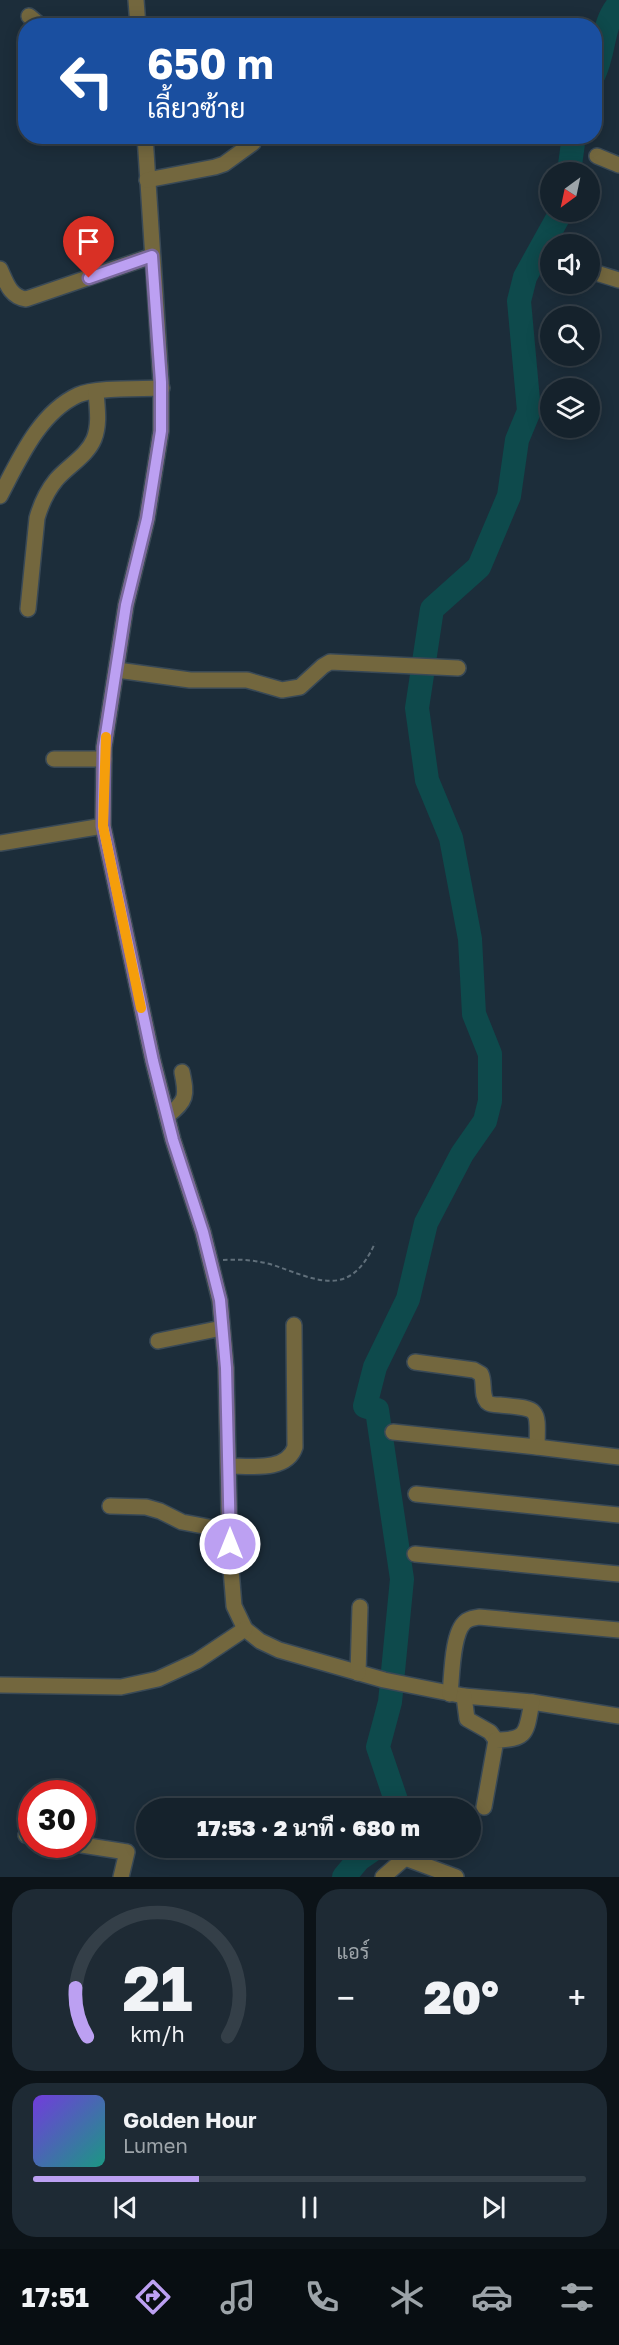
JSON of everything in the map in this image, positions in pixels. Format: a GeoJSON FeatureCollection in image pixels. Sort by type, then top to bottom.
{"type":"FeatureCollection","features":[{"type":"Feature","properties":{"kind":"street"},"geometry":{"type":"LineString","coordinates":[[136,0],[137,18]]}},
{"type":"Feature","properties":{"kind":"street"},"geometry":{"type":"LineString","coordinates":[[145,144],[162,388],[161,431],[147,519],[126,605],[104,759],[103,826],[132,968],[167,1116],[211,1260],[220,1300],[234,1606],[245,1629],[260,1641],[279,1650],[358,1673],[457,1695],[532,1702],[619,1716]]}},
{"type":"Feature","properties":{"kind":"street"},"geometry":{"type":"LineString","coordinates":[[147,180],[220,166],[252,144]]}},
{"type":"Feature","properties":{"kind":"street"},"geometry":{"type":"LineString","coordinates":[[597,156],[619,165]]}},
{"type":"Feature","properties":{"kind":"street"},"geometry":{"type":"LineString","coordinates":[[0,269],[17,298],[26,299],[152,256]]}},
{"type":"Feature","properties":{"kind":"street"},"geometry":{"type":"LineString","coordinates":[[600,274],[619,280]]}},
{"type":"Feature","properties":{"kind":"street"},"geometry":{"type":"LineString","coordinates":[[0,496],[39,428],[60,407],[80,394],[162,388]]}},
{"type":"Feature","properties":{"kind":"street"},"geometry":{"type":"LineString","coordinates":[[28,609],[40,506],[56,480],[89,449],[92,443],[98,424],[96,392]]}},
{"type":"Feature","properties":{"kind":"street"},"geometry":{"type":"LineString","coordinates":[[117,670],[190,680],[247,680],[282,690],[300,687],[330,662],[458,668]]}},
{"type":"Feature","properties":{"kind":"street"},"geometry":{"type":"LineString","coordinates":[[54,759],[104,759]]}},
{"type":"Feature","properties":{"kind":"street"},"geometry":{"type":"LineString","coordinates":[[0,843],[103,826]]}},
{"type":"Feature","properties":{"kind":"street"},"geometry":{"type":"LineString","coordinates":[[167,1116],[180,1106],[185,1096],[182,1072]]}},
{"type":"Feature","properties":{"kind":"street"},"geometry":{"type":"LineString","coordinates":[[229,1466],[282,1463],[292,1456],[295,1447],[294,1325]]}},
{"type":"Feature","properties":{"kind":"street"},"geometry":{"type":"LineString","coordinates":[[158,1341],[222,1328]]}},
{"type":"Feature","properties":{"kind":"street"},"geometry":{"type":"LineString","coordinates":[[415,1362],[474,1370],[482,1374],[483,1395],[486,1401],[492,1405],[527,1408],[535,1412],[538,1417],[537,1447]]}},
{"type":"Feature","properties":{"kind":"street"},"geometry":{"type":"LineString","coordinates":[[393,1432],[619,1457]]}},
{"type":"Feature","properties":{"kind":"street"},"geometry":{"type":"LineString","coordinates":[[416,1494],[619,1515]]}},
{"type":"Feature","properties":{"kind":"street"},"geometry":{"type":"LineString","coordinates":[[110,1506],[146,1507],[160,1510],[182,1521],[230,1531]]}},
{"type":"Feature","properties":{"kind":"street"},"geometry":{"type":"LineString","coordinates":[[415,1554],[619,1574]]}},
{"type":"Feature","properties":{"kind":"street"},"geometry":{"type":"LineString","coordinates":[[358,1673],[360,1607]]}},
{"type":"Feature","properties":{"kind":"street"},"geometry":{"type":"LineString","coordinates":[[484,1807],[496,1740],[490,1732],[467,1719],[457,1695],[455,1646],[459,1630],[464,1622],[479,1617],[619,1630]]}},
{"type":"Feature","properties":{"kind":"street"},"geometry":{"type":"LineString","coordinates":[[0,1685],[121,1687],[149,1681],[197,1661],[245,1629]]}},
{"type":"Feature","properties":{"kind":"street"},"geometry":{"type":"LineString","coordinates":[[496,1740],[512,1740],[521,1737],[526,1731],[532,1702]]}},
{"type":"Feature","properties":{"kind":"street"},"geometry":{"type":"LineString","coordinates":[[96,1847],[127,1852],[121,1877]]}},
{"type":"Feature","properties":{"kind":"street"},"geometry":{"type":"LineString","coordinates":[[383,1877],[405,1858],[456,1877]]}},
{"type":"Feature","properties":{"kind":"path"},"geometry":{"type":"LineString","coordinates":[[211,1260],[256,1261],[300,1276],[340,1281],[355,1274],[367,1261],[375,1243]]}},
{"type":"Feature","properties":{"kind":"waterway"},"geometry":{"type":"LineString","coordinates":[[602,48],[609,20],[619,4]]}},
{"type":"Feature","properties":{"kind":"waterway"},"geometry":{"type":"LineString","coordinates":[[570,162],[573,144]]}},
{"type":"Feature","properties":{"kind":"waterway"},"geometry":{"type":"LineString","coordinates":[[395,1798],[378,1747],[390,1702],[402,1579],[377,1410],[365,1406],[375,1367],[408,1299],[426,1223],[462,1154],[485,1121],[490,1101],[490,1054],[474,1014],[470,939],[451,838],[427,780],[417,708],[432,609],[479,567],[509,496],[517,440],[529,411],[519,301],[525,277],[555,222]]}},
{"type":"Feature","properties":{"kind":"waterway"},"geometry":{"type":"LineString","coordinates":[[344,1877],[360,1858]]}},
{"type":"Feature","properties":{"kind":"slow traffic"},"geometry":{"type":"LineString","coordinates":[[106,737],[103,826],[141,1008]]}},
{"type":"Feature","properties":{"kind":"route"},"geometry":{"type":"LineString","coordinates":[[89,278],[152,256],[161,382],[161,431],[147,519],[126,605],[104,747],[103,826],[153,1061],[173,1140],[211,1260],[220,1300],[226,1368],[230,1544]]}}]}
